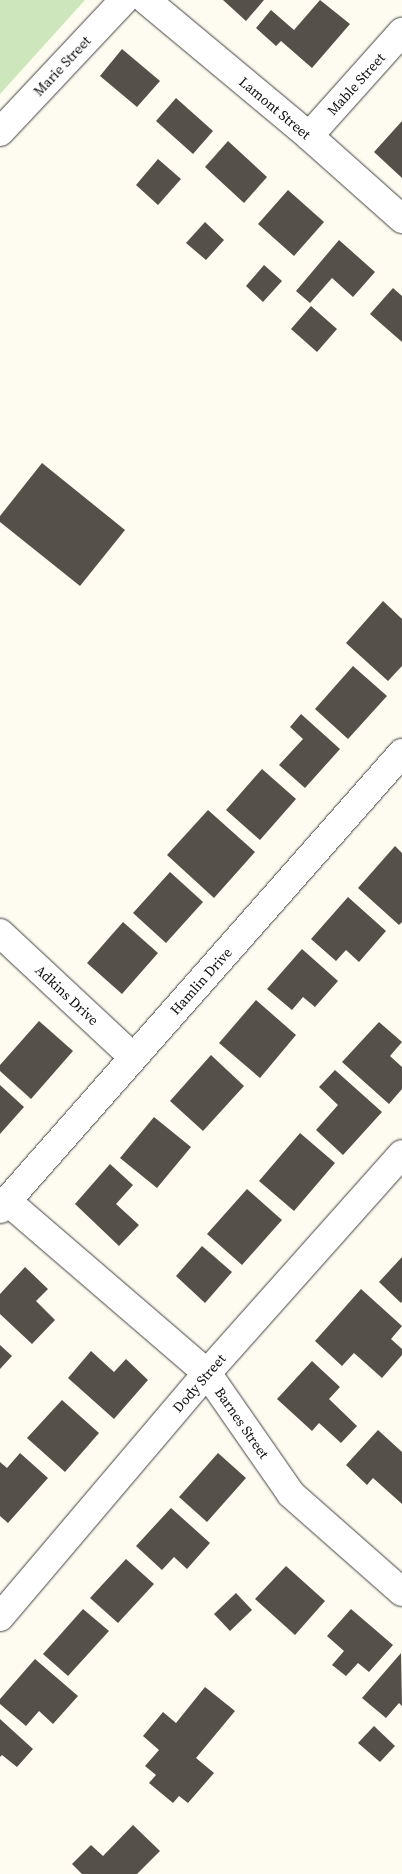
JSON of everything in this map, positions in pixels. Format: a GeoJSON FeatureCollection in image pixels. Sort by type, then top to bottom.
{"type":"FeatureCollection","features":[{"type":"Feature","properties":{"kind":"street","name":"Marie Street"},"geometry":{"type":"LineString","coordinates":[[0,132],[124,0]]}},
{"type":"Feature","properties":{"kind":"street","name":"Lamont Street"},"geometry":{"type":"LineString","coordinates":[[146,0],[310,136],[402,219]]}},
{"type":"Feature","properties":{"kind":"street","name":"Mable Street"},"geometry":{"type":"LineString","coordinates":[[310,136],[402,32]]}},
{"type":"Feature","properties":{"kind":"street","name":"Hamlin Drive"},"geometry":{"type":"LineString","coordinates":[[4,1205],[402,753]]}},
{"type":"Feature","properties":{"kind":"street","name":"Adkins Drive"},"geometry":{"type":"LineString","coordinates":[[0,933],[133,1057]]}},
{"type":"Feature","properties":{"kind":"street","name":"Dody Street"},"geometry":{"type":"LineString","coordinates":[[0,1617],[207,1372],[402,1154]]}},
{"type":"Feature","properties":{"kind":"street","name":"Barnes Street"},"geometry":{"type":"LineString","coordinates":[[4,1205],[207,1372],[291,1494],[402,1592]]}},
{"type":"Feature","properties":{"kind":"green space"},"geometry":{"type":"Polygon","coordinates":[[[0,0],[85,0],[0,94],[0,0]]]}},
{"type":"Feature","properties":{"kind":"building"},"geometry":{"type":"Polygon","coordinates":[[[223,0],[264,0],[246,21],[223,0]]]}},
{"type":"Feature","properties":{"kind":"building"},"geometry":{"type":"Polygon","coordinates":[[[320,0],[350,24],[312,68],[281,41],[276,46],[256,28],[271,10],[294,30],[320,0]]]}},
{"type":"Feature","properties":{"kind":"building"},"geometry":{"type":"Polygon","coordinates":[[[122,49],[160,81],[137,107],[100,76],[122,49]]]}},
{"type":"Feature","properties":{"kind":"building"},"geometry":{"type":"Polygon","coordinates":[[[176,98],[213,131],[193,154],[156,121],[176,98]]]}},
{"type":"Feature","properties":{"kind":"building"},"geometry":{"type":"Polygon","coordinates":[[[402,121],[402,178],[374,152],[402,121]]]}},
{"type":"Feature","properties":{"kind":"building"},"geometry":{"type":"Polygon","coordinates":[[[228,141],[267,177],[244,203],[205,167],[228,141]]]}},
{"type":"Feature","properties":{"kind":"building"},"geometry":{"type":"Polygon","coordinates":[[[158,159],[181,179],[158,205],[136,185],[158,159]]]}},
{"type":"Feature","properties":{"kind":"building"},"geometry":{"type":"Polygon","coordinates":[[[288,190],[324,222],[294,256],[258,224],[288,190]]]}},
{"type":"Feature","properties":{"kind":"building"},"geometry":{"type":"Polygon","coordinates":[[[205,222],[224,240],[206,260],[186,243],[205,222]]]}},
{"type":"Feature","properties":{"kind":"building"},"geometry":{"type":"Polygon","coordinates":[[[339,240],[375,272],[353,297],[332,278],[310,303],[296,291],[339,240]]]}},
{"type":"Feature","properties":{"kind":"building"},"geometry":{"type":"Polygon","coordinates":[[[264,265],[282,281],[263,302],[246,286],[264,265]]]}},
{"type":"Feature","properties":{"kind":"building"},"geometry":{"type":"Polygon","coordinates":[[[393,288],[402,296],[402,342],[370,314],[393,288]]]}},
{"type":"Feature","properties":{"kind":"building"},"geometry":{"type":"Polygon","coordinates":[[[311,306],[337,329],[317,352],[291,329],[311,306]]]}},
{"type":"Feature","properties":{"kind":"building"},"geometry":{"type":"Polygon","coordinates":[[[42,463],[125,530],[80,586],[0,522],[0,516],[42,463]]]}},
{"type":"Feature","properties":{"kind":"building"},"geometry":{"type":"Polygon","coordinates":[[[383,601],[402,619],[402,666],[388,681],[346,643],[383,601]]]}},
{"type":"Feature","properties":{"kind":"building"},"geometry":{"type":"Polygon","coordinates":[[[353,666],[387,696],[348,739],[315,709],[353,666]]]}},
{"type":"Feature","properties":{"kind":"building"},"geometry":{"type":"Polygon","coordinates":[[[301,714],[340,749],[305,788],[279,765],[303,739],[290,727],[301,714]]]}},
{"type":"Feature","properties":{"kind":"building"},"geometry":{"type":"Polygon","coordinates":[[[262,769],[296,799],[260,840],[226,810],[262,769]]]}},
{"type":"Feature","properties":{"kind":"building"},"geometry":{"type":"Polygon","coordinates":[[[208,810],[255,852],[214,898],[167,855],[208,810]]]}},
{"type":"Feature","properties":{"kind":"building"},"geometry":{"type":"Polygon","coordinates":[[[395,846],[402,853],[402,922],[399,925],[358,888],[395,846]]]}},
{"type":"Feature","properties":{"kind":"building"},"geometry":{"type":"Polygon","coordinates":[[[170,872],[203,902],[166,943],[133,913],[170,872]]]}},
{"type":"Feature","properties":{"kind":"building"},"geometry":{"type":"Polygon","coordinates":[[[348,897],[386,931],[359,962],[346,950],[336,961],[311,939],[348,897]]]}},
{"type":"Feature","properties":{"kind":"building"},"geometry":{"type":"Polygon","coordinates":[[[123,922],[158,953],[122,994],[87,963],[123,922]]]}},
{"type":"Feature","properties":{"kind":"building"},"geometry":{"type":"Polygon","coordinates":[[[302,949],[338,981],[315,1007],[303,997],[292,1010],[267,989],[302,949]]]}},
{"type":"Feature","properties":{"kind":"building"},"geometry":{"type":"Polygon","coordinates":[[[256,1000],[296,1035],[260,1078],[219,1043],[256,1000]]]}},
{"type":"Feature","properties":{"kind":"building"},"geometry":{"type":"Polygon","coordinates":[[[39,1021],[73,1051],[31,1099],[0,1071],[0,1065],[39,1021]]]}},
{"type":"Feature","properties":{"kind":"building"},"geometry":{"type":"Polygon","coordinates":[[[379,1022],[402,1042],[390,1056],[402,1067],[402,1089],[389,1104],[342,1062],[379,1022]]]}},
{"type":"Feature","properties":{"kind":"building"},"geometry":{"type":"Polygon","coordinates":[[[211,1055],[244,1086],[203,1131],[170,1101],[211,1055]]]}},
{"type":"Feature","properties":{"kind":"building"},"geometry":{"type":"Polygon","coordinates":[[[335,1070],[382,1112],[343,1155],[316,1130],[338,1105],[319,1087],[335,1070]]]}},
{"type":"Feature","properties":{"kind":"building"},"geometry":{"type":"Polygon","coordinates":[[[0,1085],[24,1107],[0,1134],[0,1085]]]}},
{"type":"Feature","properties":{"kind":"building"},"geometry":{"type":"Polygon","coordinates":[[[154,1117],[191,1147],[157,1188],[120,1158],[154,1117]]]}},
{"type":"Feature","properties":{"kind":"building"},"geometry":{"type":"Polygon","coordinates":[[[300,1133],[335,1163],[294,1211],[259,1181],[300,1133]]]}},
{"type":"Feature","properties":{"kind":"building"},"geometry":{"type":"Polygon","coordinates":[[[110,1164],[133,1185],[116,1204],[139,1225],[119,1246],[75,1204],[110,1164]]]}},
{"type":"Feature","properties":{"kind":"building"},"geometry":{"type":"Polygon","coordinates":[[[247,1189],[282,1220],[242,1265],[207,1234],[247,1189]]]}},
{"type":"Feature","properties":{"kind":"building"},"geometry":{"type":"Polygon","coordinates":[[[202,1246],[232,1272],[205,1303],[176,1276],[202,1246]]]}},
{"type":"Feature","properties":{"kind":"building"},"geometry":{"type":"Polygon","coordinates":[[[402,1257],[402,1301],[401,1303],[379,1282],[402,1257]]]}},
{"type":"Feature","properties":{"kind":"building"},"geometry":{"type":"Polygon","coordinates":[[[25,1267],[48,1289],[36,1301],[55,1320],[32,1344],[0,1314],[0,1294],[25,1267]]]}},
{"type":"Feature","properties":{"kind":"building"},"geometry":{"type":"Polygon","coordinates":[[[361,1289],[402,1326],[391,1339],[402,1349],[402,1355],[382,1378],[354,1353],[342,1366],[315,1341],[361,1289]]]}},
{"type":"Feature","properties":{"kind":"building"},"geometry":{"type":"Polygon","coordinates":[[[0,1345],[12,1356],[0,1369],[0,1345]]]}},
{"type":"Feature","properties":{"kind":"building"},"geometry":{"type":"Polygon","coordinates":[[[91,1351],[114,1372],[126,1359],[148,1380],[114,1419],[68,1378],[91,1351]]]}},
{"type":"Feature","properties":{"kind":"building"},"geometry":{"type":"Polygon","coordinates":[[[312,1361],[340,1387],[329,1399],[357,1426],[341,1443],[319,1423],[312,1431],[277,1399],[312,1361]]]}},
{"type":"Feature","properties":{"kind":"building"},"geometry":{"type":"Polygon","coordinates":[[[62,1400],[99,1433],[65,1472],[27,1438],[62,1400]]]}},
{"type":"Feature","properties":{"kind":"building"},"geometry":{"type":"Polygon","coordinates":[[[378,1430],[402,1452],[402,1504],[373,1478],[367,1485],[346,1465],[378,1430]]]}},
{"type":"Feature","properties":{"kind":"building"},"geometry":{"type":"Polygon","coordinates":[[[20,1453],[48,1478],[8,1523],[0,1516],[0,1462],[7,1468],[20,1453]]]}},
{"type":"Feature","properties":{"kind":"building"},"geometry":{"type":"Polygon","coordinates":[[[218,1453],[246,1478],[207,1522],[179,1497],[218,1453]]]}},
{"type":"Feature","properties":{"kind":"building"},"geometry":{"type":"Polygon","coordinates":[[[171,1508],[210,1543],[187,1569],[174,1557],[162,1570],[136,1546],[171,1508]]]}},
{"type":"Feature","properties":{"kind":"building"},"geometry":{"type":"Polygon","coordinates":[[[126,1559],[154,1584],[118,1623],[90,1598],[126,1559]]]}},
{"type":"Feature","properties":{"kind":"building"},"geometry":{"type":"Polygon","coordinates":[[[286,1566],[325,1601],[295,1635],[255,1599],[286,1566]]]}},
{"type":"Feature","properties":{"kind":"building"},"geometry":{"type":"Polygon","coordinates":[[[236,1593],[252,1610],[230,1631],[214,1614],[236,1593]]]}},
{"type":"Feature","properties":{"kind":"building"},"geometry":{"type":"Polygon","coordinates":[[[83,1609],[109,1631],[68,1676],[43,1654],[83,1609]]]}},
{"type":"Feature","properties":{"kind":"building"},"geometry":{"type":"Polygon","coordinates":[[[351,1609],[393,1645],[369,1672],[358,1663],[346,1676],[332,1665],[344,1651],[327,1636],[351,1609]]]}},
{"type":"Feature","properties":{"kind":"building"},"geometry":{"type":"Polygon","coordinates":[[[401,1653],[402,1706],[399,1703],[386,1718],[362,1698],[401,1653]]]}},
{"type":"Feature","properties":{"kind":"building"},"geometry":{"type":"Polygon","coordinates":[[[35,1659],[78,1696],[53,1724],[39,1711],[26,1726],[0,1704],[0,1699],[35,1659]]]}},
{"type":"Feature","properties":{"kind":"building"},"geometry":{"type":"Polygon","coordinates":[[[205,1687],[235,1711],[196,1758],[214,1773],[188,1803],[179,1796],[173,1803],[149,1783],[156,1775],[145,1766],[159,1750],[143,1736],[163,1712],[176,1723],[205,1687]]]}},
{"type":"Feature","properties":{"kind":"building"},"geometry":{"type":"Polygon","coordinates":[[[0,1719],[33,1749],[17,1767],[2,1755],[0,1757],[0,1719]]]}},
{"type":"Feature","properties":{"kind":"building"},"geometry":{"type":"Polygon","coordinates":[[[374,1726],[395,1746],[380,1762],[358,1743],[374,1726]]]}},
{"type":"Feature","properties":{"kind":"building"},"geometry":{"type":"Polygon","coordinates":[[[133,1825],[160,1851],[137,1874],[82,1874],[72,1864],[91,1845],[103,1856],[133,1825]]]}}]}
